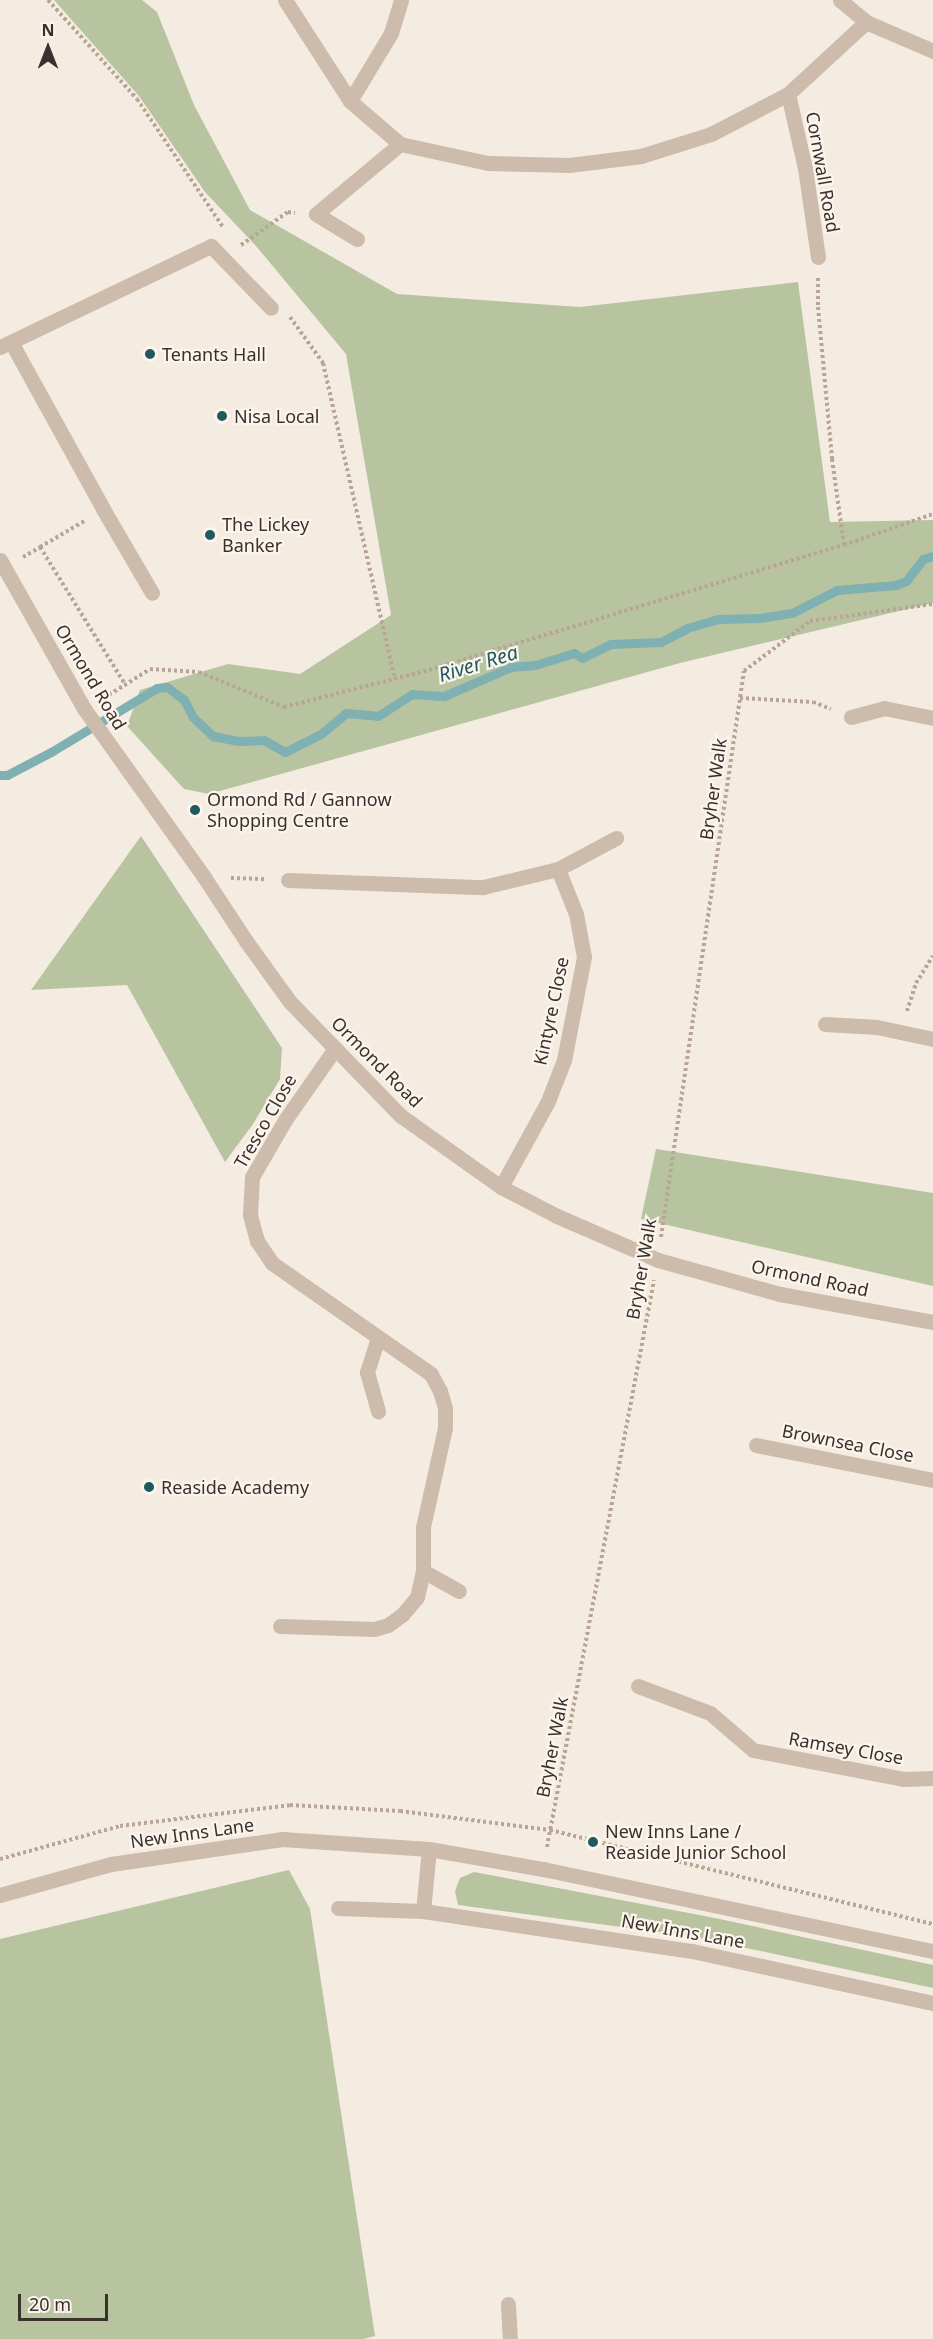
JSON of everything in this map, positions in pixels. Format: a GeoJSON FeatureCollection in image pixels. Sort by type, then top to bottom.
{"type":"FeatureCollection","features":[{"type":"Feature","properties":{"kind":"street","name":"Cornwall Road"},"geometry":{"type":"LineString","coordinates":[[285,0],[350,101],[400,144],[488,163],[569,165],[641,156],[711,134],[789,94],[866,22]]}},
{"type":"Feature","properties":{"kind":"street"},"geometry":{"type":"LineString","coordinates":[[350,101],[391,33],[400,0]]}},
{"type":"Feature","properties":{"kind":"street"},"geometry":{"type":"LineString","coordinates":[[840,0],[866,22],[933,51]]}},
{"type":"Feature","properties":{"kind":"street","name":"Cornwall Road"},"geometry":{"type":"LineString","coordinates":[[789,94],[805,168],[818,257]]}},
{"type":"Feature","properties":{"kind":"street"},"geometry":{"type":"LineString","coordinates":[[357,239],[316,214],[400,144]]}},
{"type":"Feature","properties":{"kind":"street"},"geometry":{"type":"LineString","coordinates":[[152,593],[5,344],[211,246],[271,308]]}},
{"type":"Feature","properties":{"kind":"street","name":"Ormond Road"},"geometry":{"type":"LineString","coordinates":[[1,566],[85,710],[290,1002],[334,1050],[401,1116],[501,1187],[557,1216],[658,1260],[780,1294],[933,1322]]}},
{"type":"Feature","properties":{"kind":"street"},"geometry":{"type":"LineString","coordinates":[[851,717],[884,708],[933,718]]}},
{"type":"Feature","properties":{"kind":"street"},"geometry":{"type":"LineString","coordinates":[[288,880],[483,887],[558,869],[616,838]]}},
{"type":"Feature","properties":{"kind":"street","name":"Kintyre Close"},"geometry":{"type":"LineString","coordinates":[[501,1187],[548,1101],[564,1060],[584,957],[576,914],[558,869]]}},
{"type":"Feature","properties":{"kind":"street"},"geometry":{"type":"LineString","coordinates":[[825,1024],[877,1027],[933,1039]]}},
{"type":"Feature","properties":{"kind":"street","name":"Tresco Close"},"geometry":{"type":"LineString","coordinates":[[280,1626],[374,1629],[388,1625],[402,1615],[417,1597],[423,1571],[423,1527],[434,1472],[441,1450],[445,1408],[440,1391],[431,1374],[272,1263],[257,1241],[250,1215],[252,1177],[285,1120],[334,1050]]}},
{"type":"Feature","properties":{"kind":"street"},"geometry":{"type":"LineString","coordinates":[[378,1338],[367,1372],[378,1411]]}},
{"type":"Feature","properties":{"kind":"street","name":"Brownsea Close"},"geometry":{"type":"LineString","coordinates":[[756,1445],[933,1480]]}},
{"type":"Feature","properties":{"kind":"street"},"geometry":{"type":"LineString","coordinates":[[423,1571],[459,1591]]}},
{"type":"Feature","properties":{"kind":"street","name":"Ramsey Close"},"geometry":{"type":"LineString","coordinates":[[638,1686],[710,1713],[753,1750],[903,1779],[933,1778]]}},
{"type":"Feature","properties":{"kind":"street","name":"New Inns Lane"},"geometry":{"type":"LineString","coordinates":[[0,1895],[111,1864],[282,1839],[429,1849],[543,1869],[933,1951]]}},
{"type":"Feature","properties":{"kind":"street"},"geometry":{"type":"LineString","coordinates":[[423,1911],[429,1849]]}},
{"type":"Feature","properties":{"kind":"street","name":"New Inns Lane"},"geometry":{"type":"LineString","coordinates":[[338,1908],[423,1911],[692,1951],[933,2003]]}},
{"type":"Feature","properties":{"kind":"street"},"geometry":{"type":"LineString","coordinates":[[508,2304],[510,2339]]}},
{"type":"Feature","properties":{"kind":"path"},"geometry":{"type":"LineString","coordinates":[[238,247],[288,212],[316,214]]}},
{"type":"Feature","properties":{"kind":"path"},"geometry":{"type":"LineString","coordinates":[[818,257],[818,307],[832,459],[844,545]]}},
{"type":"Feature","properties":{"kind":"path"},"geometry":{"type":"LineString","coordinates":[[1,566],[40,547],[103,510]]}},
{"type":"Feature","properties":{"kind":"path"},"geometry":{"type":"LineString","coordinates":[[85,710],[150,669],[199,672],[284,707],[429,670],[844,545],[933,514]]}},
{"type":"Feature","properties":{"kind":"path"},"geometry":{"type":"LineString","coordinates":[[40,547],[125,684]]}},
{"type":"Feature","properties":{"kind":"path","name":"Bryher Walk"},"geometry":{"type":"LineString","coordinates":[[543,1869],[658,1260],[744,671],[810,621],[933,604]]}},
{"type":"Feature","properties":{"kind":"path"},"geometry":{"type":"LineString","coordinates":[[740,698],[813,702],[851,717]]}},
{"type":"Feature","properties":{"kind":"path"},"geometry":{"type":"LineString","coordinates":[[204,877],[288,880]]}},
{"type":"Feature","properties":{"kind":"path"},"geometry":{"type":"LineString","coordinates":[[901,1032],[916,983],[933,956]]}},
{"type":"Feature","properties":{"kind":"green space"},"geometry":{"type":"Polygon","coordinates":[[[54,0],[142,0],[157,12],[194,105],[250,210],[397,294],[580,307],[798,282],[830,522],[933,520],[933,603],[680,663],[209,794],[184,789],[127,726],[140,690],[228,664],[300,674],[391,615],[346,354],[256,246],[205,192],[139,96],[54,0]]]}},
{"type":"Feature","properties":{"kind":"green space"},"geometry":{"type":"Polygon","coordinates":[[[141,836],[282,1048],[280,1079],[253,1124],[225,1162],[127,985],[31,990],[141,836]]]}},
{"type":"Feature","properties":{"kind":"green space"},"geometry":{"type":"Polygon","coordinates":[[[656,1149],[933,1193],[933,1286],[641,1219],[656,1149]]]}},
{"type":"Feature","properties":{"kind":"green space"},"geometry":{"type":"Polygon","coordinates":[[[289,1870],[310,1909],[375,2336],[363,2339],[0,2339],[0,1939],[289,1870]]]}},
{"type":"Feature","properties":{"kind":"green space"},"geometry":{"type":"Polygon","coordinates":[[[474,1872],[715,1918],[933,1965],[933,1988],[695,1937],[458,1905],[455,1891],[460,1878],[474,1872]]]}},
{"type":"Feature","properties":{"kind":"waterway","name":"River Rea"},"geometry":{"type":"LineString","coordinates":[[0,775],[7,775],[51,752],[157,688],[167,687],[184,700],[193,717],[213,736],[239,741],[264,740],[285,752],[321,734],[346,713],[378,716],[412,694],[444,696],[511,667],[535,665],[574,653],[582,658],[611,644],[661,642],[687,628],[718,619],[759,618],[792,613],[837,590],[896,585],[906,581],[923,559],[933,556]]}},
{"type":"Feature","properties":{"kind":"place","name":"Tenants Hall"},"geometry":{"type":"Point","coordinates":[150,354]}},
{"type":"Feature","properties":{"kind":"place","name":"Nisa Local"},"geometry":{"type":"Point","coordinates":[222,416]}},
{"type":"Feature","properties":{"kind":"place","name":"The Lickey Banker"},"geometry":{"type":"Point","coordinates":[210,535]}},
{"type":"Feature","properties":{"kind":"place","name":"Ormond Rd / Gannow Shopping Centre"},"geometry":{"type":"Point","coordinates":[195,810]}},
{"type":"Feature","properties":{"kind":"place","name":"Reaside Academy"},"geometry":{"type":"Point","coordinates":[149,1487]}},
{"type":"Feature","properties":{"kind":"place","name":"New Inns Lane / Reaside Junior School"},"geometry":{"type":"Point","coordinates":[593,1842]}}]}
